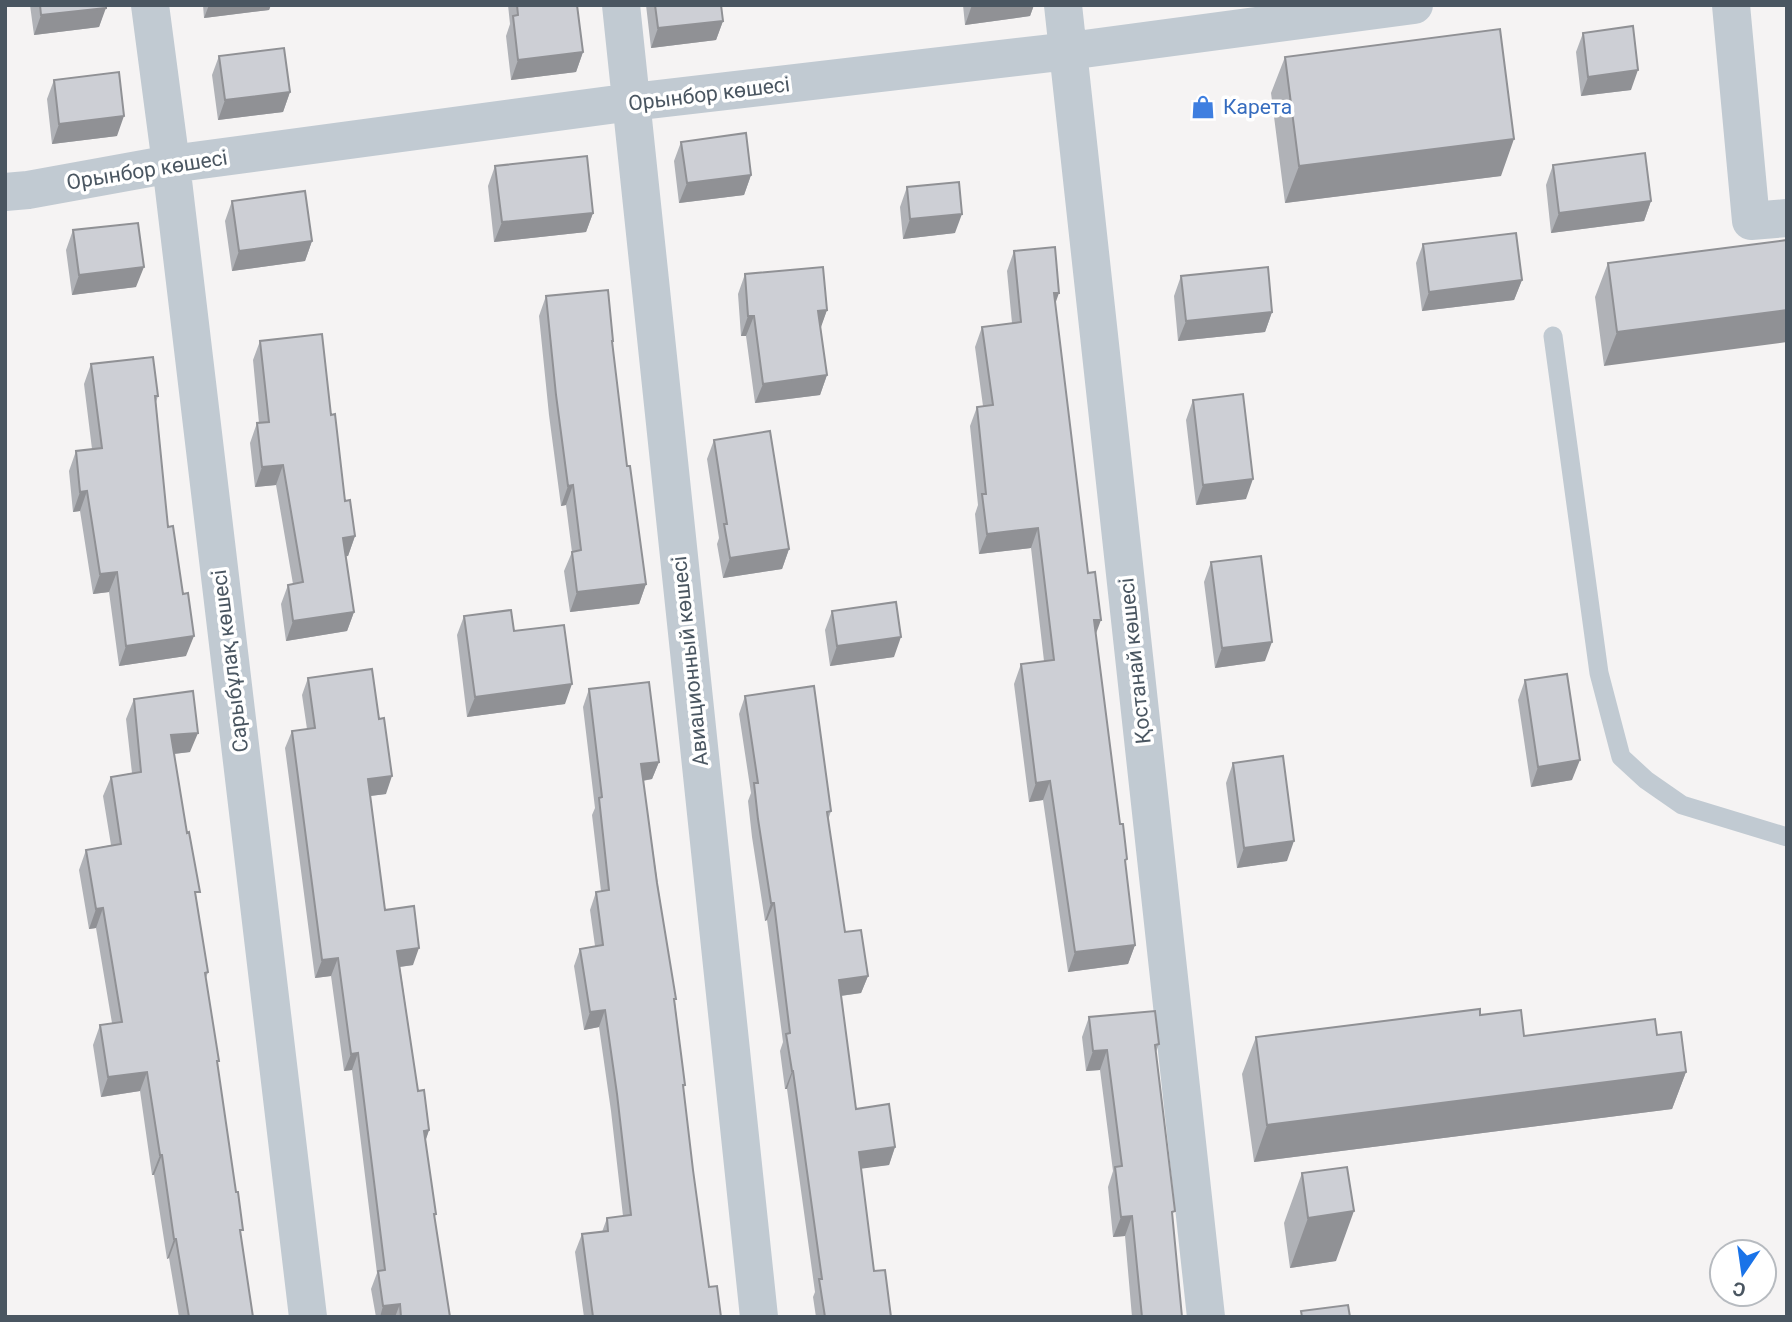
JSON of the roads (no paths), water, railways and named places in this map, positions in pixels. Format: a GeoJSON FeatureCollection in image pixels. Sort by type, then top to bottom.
{"type":"FeatureCollection","features":[{"type":"Feature","properties":{"kind":"street","name":"Сарыбұлақ көшесі"},"geometry":{"type":"LineString","coordinates":[[150,5],[308,1317]]}},
{"type":"Feature","properties":{"kind":"street","name":"Авиационный көшесі"},"geometry":{"type":"LineString","coordinates":[[621,5],[759,1317]]}},
{"type":"Feature","properties":{"kind":"street","name":"Қостанай көшесі"},"geometry":{"type":"LineString","coordinates":[[1063,5],[1206,1317]]}},
{"type":"Feature","properties":{"kind":"street","name":"Орынбор көшесі"},"geometry":{"type":"LineString","coordinates":[[5,192],[171,164],[1413,5]]}},
{"type":"Feature","properties":{"kind":"street"},"geometry":{"type":"LineString","coordinates":[[1731,5],[1751,221],[1787,218]]}},
{"type":"Feature","properties":{"kind":"lane"},"geometry":{"type":"LineString","coordinates":[[1553,336],[1599,673],[1621,757],[1646,780],[1682,805],[1787,837]]}},
{"type":"Feature","properties":{"kind":"place","name":"Карета"},"geometry":{"type":"Point","coordinates":[1203,107]}}]}
